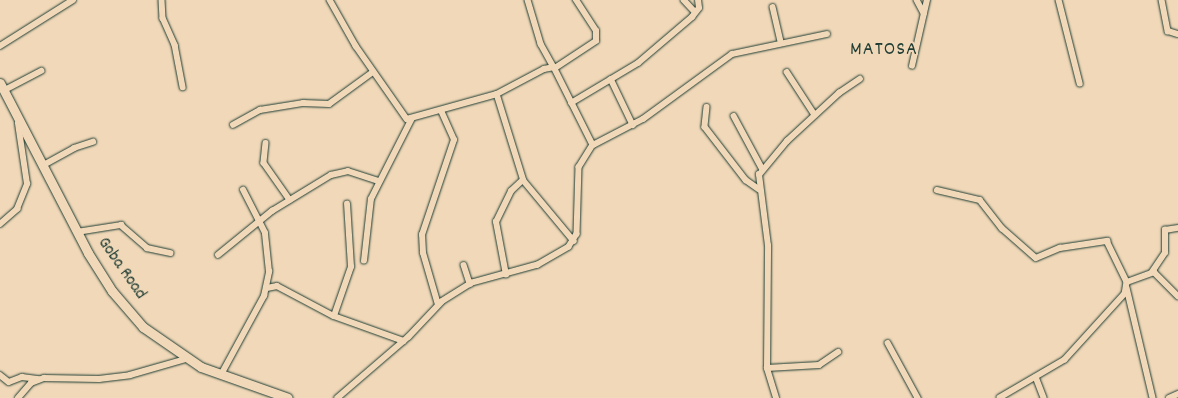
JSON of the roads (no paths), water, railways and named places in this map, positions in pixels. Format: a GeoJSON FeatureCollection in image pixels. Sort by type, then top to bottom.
{"type":"FeatureCollection","features":[{"type":"Feature","properties":{"kind":"main road","name":"Goba Road"},"geometry":{"type":"LineString","coordinates":[[2,86],[77,232],[112,291],[143,327],[186,358],[288,398]]}},
{"type":"Feature","properties":{"kind":"street"},"geometry":{"type":"LineString","coordinates":[[60,9],[63,0]]}},
{"type":"Feature","properties":{"kind":"street"},"geometry":{"type":"LineString","coordinates":[[0,46],[74,0]]}},
{"type":"Feature","properties":{"kind":"street"},"geometry":{"type":"LineString","coordinates":[[162,0],[163,18],[175,45],[183,87]]}},
{"type":"Feature","properties":{"kind":"street"},"geometry":{"type":"LineString","coordinates":[[330,0],[403,116],[411,120],[497,94],[544,69],[555,68],[596,41],[596,31],[576,0]]}},
{"type":"Feature","properties":{"kind":"street"},"geometry":{"type":"LineString","coordinates":[[528,0],[541,44],[555,68],[592,145]]}},
{"type":"Feature","properties":{"kind":"street"},"geometry":{"type":"LineString","coordinates":[[684,0],[696,12]]}},
{"type":"Feature","properties":{"kind":"street"},"geometry":{"type":"LineString","coordinates":[[571,103],[638,63],[700,8],[698,0]]}},
{"type":"Feature","properties":{"kind":"street"},"geometry":{"type":"LineString","coordinates":[[917,0],[924,14]]}},
{"type":"Feature","properties":{"kind":"street"},"geometry":{"type":"LineString","coordinates":[[912,66],[927,0]]}},
{"type":"Feature","properties":{"kind":"street"},"geometry":{"type":"LineString","coordinates":[[1059,0],[1080,83]]}},
{"type":"Feature","properties":{"kind":"street"},"geometry":{"type":"LineString","coordinates":[[1162,0],[1168,31],[1178,34]]}},
{"type":"Feature","properties":{"kind":"street"},"geometry":{"type":"LineString","coordinates":[[773,7],[781,44]]}},
{"type":"Feature","properties":{"kind":"street"},"geometry":{"type":"LineString","coordinates":[[338,398],[404,341],[438,305],[470,284],[538,265],[574,242],[578,224],[579,167],[592,145],[633,125],[732,54],[827,34]]}},
{"type":"Feature","properties":{"kind":"street"},"geometry":{"type":"LineString","coordinates":[[2,86],[41,71]]}},
{"type":"Feature","properties":{"kind":"street"},"geometry":{"type":"LineString","coordinates":[[234,125],[260,110],[302,103],[328,104],[374,72]]}},
{"type":"Feature","properties":{"kind":"street"},"geometry":{"type":"LineString","coordinates":[[787,72],[815,115]]}},
{"type":"Feature","properties":{"kind":"street"},"geometry":{"type":"LineString","coordinates":[[762,168],[815,115],[860,79]]}},
{"type":"Feature","properties":{"kind":"street"},"geometry":{"type":"LineString","coordinates":[[611,80],[633,125]]}},
{"type":"Feature","properties":{"kind":"street"},"geometry":{"type":"LineString","coordinates":[[497,94],[524,180],[574,242]]}},
{"type":"Feature","properties":{"kind":"street"},"geometry":{"type":"LineString","coordinates":[[707,107],[705,127],[746,180],[759,189]]}},
{"type":"Feature","properties":{"kind":"street"},"geometry":{"type":"LineString","coordinates":[[438,305],[423,253],[422,235],[454,140],[440,112]]}},
{"type":"Feature","properties":{"kind":"street"},"geometry":{"type":"LineString","coordinates":[[734,116],[762,168],[759,189],[768,246],[767,368],[776,398]]}},
{"type":"Feature","properties":{"kind":"street"},"geometry":{"type":"LineString","coordinates":[[0,224],[17,209],[27,184],[17,117]]}},
{"type":"Feature","properties":{"kind":"street"},"geometry":{"type":"LineString","coordinates":[[364,261],[368,210],[379,181],[411,120]]}},
{"type":"Feature","properties":{"kind":"street"},"geometry":{"type":"LineString","coordinates":[[42,166],[74,148],[93,142]]}},
{"type":"Feature","properties":{"kind":"street"},"geometry":{"type":"LineString","coordinates":[[266,143],[264,163],[290,200]]}},
{"type":"Feature","properties":{"kind":"street"},"geometry":{"type":"LineString","coordinates":[[218,255],[260,221],[290,200],[341,172],[379,181]]}},
{"type":"Feature","properties":{"kind":"street"},"geometry":{"type":"LineString","coordinates":[[506,275],[496,222],[511,191],[524,180]]}},
{"type":"Feature","properties":{"kind":"street"},"geometry":{"type":"LineString","coordinates":[[222,373],[267,288],[269,260],[260,221],[243,190]]}},
{"type":"Feature","properties":{"kind":"street"},"geometry":{"type":"LineString","coordinates":[[937,190],[980,200],[996,223],[1036,258],[1060,248],[1107,241],[1127,285],[1153,398]]}},
{"type":"Feature","properties":{"kind":"street"},"geometry":{"type":"LineString","coordinates":[[334,316],[351,268],[347,204]]}},
{"type":"Feature","properties":{"kind":"street"},"geometry":{"type":"LineString","coordinates":[[77,232],[121,225],[147,248],[170,253]]}},
{"type":"Feature","properties":{"kind":"street"},"geometry":{"type":"LineString","coordinates":[[1000,398],[1065,360],[1110,312],[1127,285],[1152,272],[1165,253],[1165,230],[1178,228]]}},
{"type":"Feature","properties":{"kind":"street"},"geometry":{"type":"LineString","coordinates":[[464,265],[470,284]]}},
{"type":"Feature","properties":{"kind":"street"},"geometry":{"type":"LineString","coordinates":[[1152,272],[1162,278],[1178,296]]}},
{"type":"Feature","properties":{"kind":"street"},"geometry":{"type":"LineString","coordinates":[[267,288],[277,286],[334,316],[404,341]]}},
{"type":"Feature","properties":{"kind":"street"},"geometry":{"type":"LineString","coordinates":[[888,343],[918,398]]}},
{"type":"Feature","properties":{"kind":"street"},"geometry":{"type":"LineString","coordinates":[[767,368],[816,366],[838,352]]}},
{"type":"Feature","properties":{"kind":"street"},"geometry":{"type":"LineString","coordinates":[[0,375],[9,382],[22,377],[39,379],[99,379],[130,375],[186,358]]}},
{"type":"Feature","properties":{"kind":"street"},"geometry":{"type":"LineString","coordinates":[[1036,377],[1044,398]]}},
{"type":"Feature","properties":{"kind":"street"},"geometry":{"type":"LineString","coordinates":[[18,398],[39,379]]}},
{"type":"Feature","properties":{"kind":"street"},"geometry":{"type":"LineString","coordinates":[[1169,398],[1178,394]]}},
{"type":"Feature","properties":{"kind":"district","name":"MATOSA"},"geometry":{"type":"Point","coordinates":[884,50]}}]}
